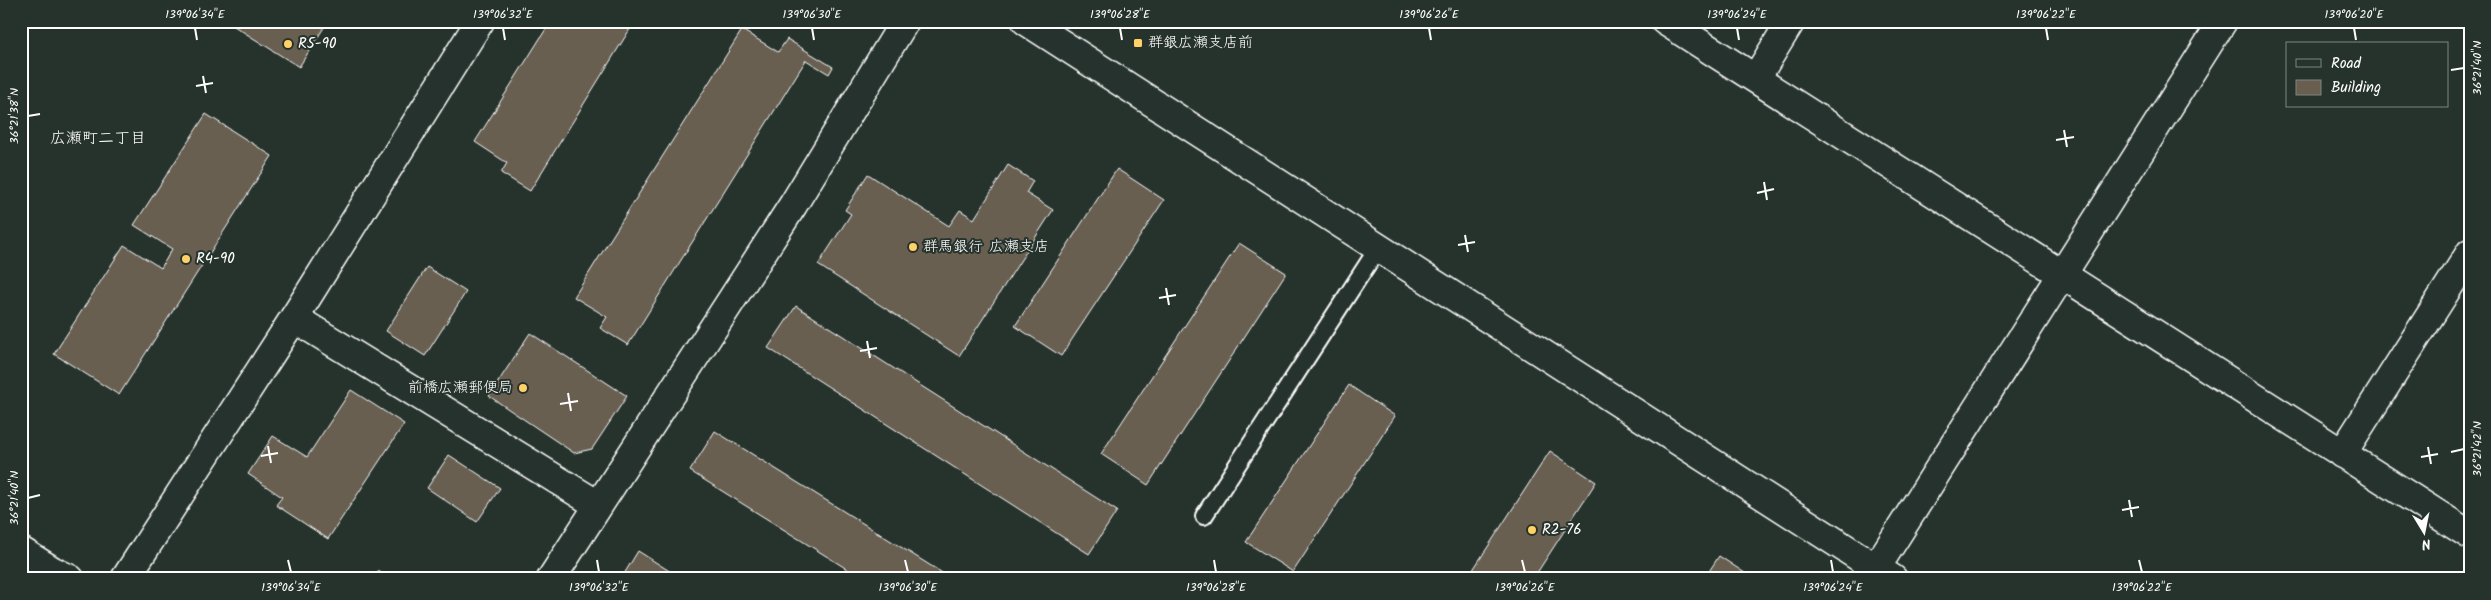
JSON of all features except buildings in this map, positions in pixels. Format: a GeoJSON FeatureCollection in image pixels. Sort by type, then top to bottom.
{"type":"FeatureCollection","features":[{"type":"Feature","properties":{"kind":"street"},"geometry":{"type":"LineString","coordinates":[[126,579],[294,318],[480,21]]}},
{"type":"Feature","properties":{"kind":"street"},"geometry":{"type":"LineString","coordinates":[[551,579],[793,205],[905,21]]}},
{"type":"Feature","properties":{"kind":"street"},"geometry":{"type":"LineString","coordinates":[[1026,21],[1879,575],[1968,420],[2063,275],[2223,21]]}},
{"type":"Feature","properties":{"kind":"street"},"geometry":{"type":"LineString","coordinates":[[1665,21],[2470,535]]}},
{"type":"Feature","properties":{"kind":"street"},"geometry":{"type":"LineString","coordinates":[[1756,78],[1791,21]]}},
{"type":"Feature","properties":{"kind":"street"},"geometry":{"type":"LineString","coordinates":[[2342,454],[2470,253]]}},
{"type":"Feature","properties":{"kind":"street"},"geometry":{"type":"LineString","coordinates":[[294,318],[598,505]]}},
{"type":"Feature","properties":{"kind":"street"},"geometry":{"type":"LineString","coordinates":[[21,551],[57,576]]}},
{"type":"Feature","properties":{"kind":"lane"},"geometry":{"type":"LineString","coordinates":[[1204,516],[1378,248]]}},
{"type":"Feature","properties":{"kind":"place","name":"群銀広瀬支店前"},"geometry":{"type":"Point","coordinates":[1138,43]}},
{"type":"Feature","properties":{"kind":"place","name":"R5-90"},"geometry":{"type":"Point","coordinates":[288,44]}},
{"type":"Feature","properties":{"kind":"place","name":"群馬銀行 広瀬支店"},"geometry":{"type":"Point","coordinates":[913,247]}},
{"type":"Feature","properties":{"kind":"place","name":"R4-90"},"geometry":{"type":"Point","coordinates":[186,259]}},
{"type":"Feature","properties":{"kind":"place","name":"前橋広瀬郵便局"},"geometry":{"type":"Point","coordinates":[523,388]}},
{"type":"Feature","properties":{"kind":"place","name":"R2-76"},"geometry":{"type":"Point","coordinates":[1532,530]}},
{"type":"Feature","properties":{"kind":"district","name":"広瀬町二丁目"},"geometry":{"type":"Point","coordinates":[98,138]}}]}
